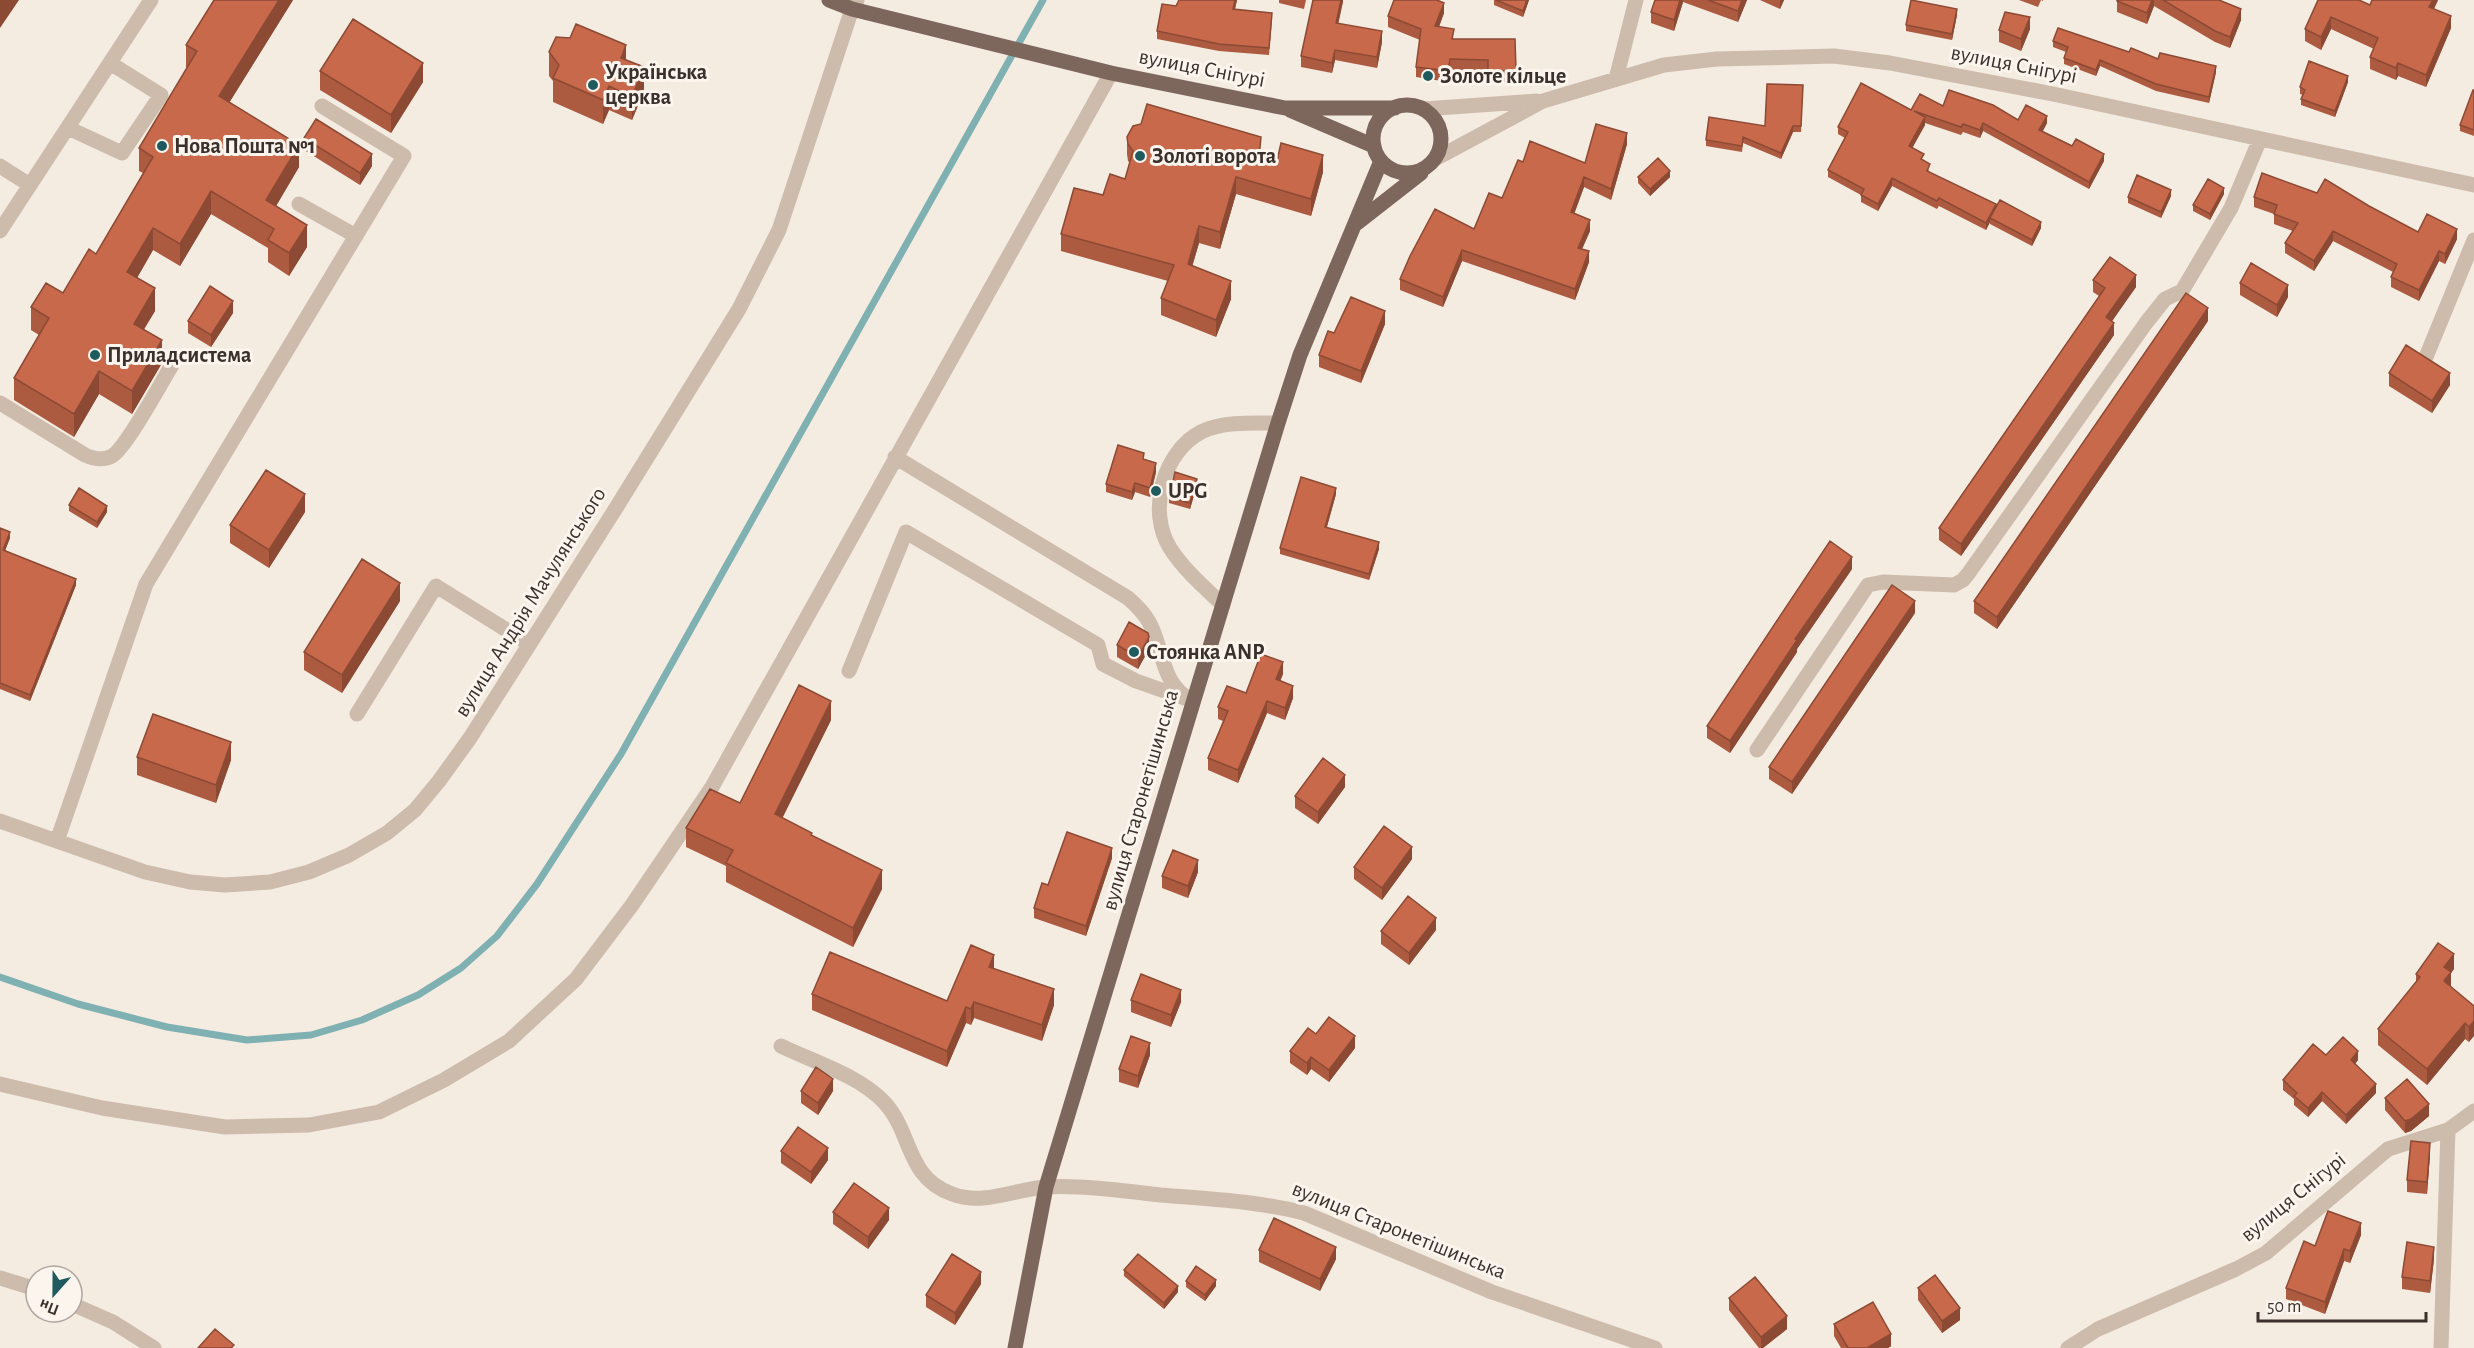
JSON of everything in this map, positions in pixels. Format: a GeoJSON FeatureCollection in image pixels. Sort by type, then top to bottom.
{"type":"FeatureCollection","features":[{"type":"Feature","properties":{"kind":"main road","name":"вулиця Снігурі"},"geometry":{"type":"LineString","coordinates":[[829,0],[854,4],[932,29],[1111,73],[1285,108],[1395,108]]}},
{"type":"Feature","properties":{"kind":"main road"},"geometry":{"type":"LineString","coordinates":[[1355,224],[1432,163],[1441,147],[1442,136],[1433,116],[1424,109],[1404,105],[1385,114],[1377,123],[1374,134],[1374,146],[1380,161],[1397,172],[1418,172],[1432,163]]}},
{"type":"Feature","properties":{"kind":"main road","name":"вулиця Снігурі"},"geometry":{"type":"LineString","coordinates":[[1285,108],[1374,146]]}},
{"type":"Feature","properties":{"kind":"main road","name":"вулиця Старонетішинська"},"geometry":{"type":"LineString","coordinates":[[1015,1348],[1046,1187],[1136,897],[1278,423],[1300,355],[1380,161]]}},
{"type":"Feature","properties":{"kind":"street"},"geometry":{"type":"LineString","coordinates":[[0,231],[151,0]]}},
{"type":"Feature","properties":{"kind":"street"},"geometry":{"type":"LineString","coordinates":[[1616,78],[1636,0]]}},
{"type":"Feature","properties":{"kind":"street","name":"вулиця Андрія Мачулянського"},"geometry":{"type":"LineString","coordinates":[[0,821],[145,872],[190,882],[225,885],[270,882],[309,872],[349,855],[387,833],[415,810],[470,738],[739,309],[779,230],[854,4]]}},
{"type":"Feature","properties":{"kind":"street","name":"вулиця Снігурі"},"geometry":{"type":"LineString","coordinates":[[1432,163],[1543,101],[1664,65],[1717,59],[1834,56],[1955,75],[2474,185]]}},
{"type":"Feature","properties":{"kind":"street"},"geometry":{"type":"LineString","coordinates":[[68,128],[122,153],[161,95],[110,63]]}},
{"type":"Feature","properties":{"kind":"street"},"geometry":{"type":"LineString","coordinates":[[0,1084],[102,1108],[225,1127],[309,1125],[380,1112],[444,1080],[509,1041],[576,979],[632,905],[712,787],[1111,73]]}},
{"type":"Feature","properties":{"kind":"street","name":"вулиця Снігурі"},"geometry":{"type":"LineString","coordinates":[[1424,109],[1543,101]]}},
{"type":"Feature","properties":{"kind":"street"},"geometry":{"type":"LineString","coordinates":[[57,842],[146,584],[404,156],[322,106]]}},
{"type":"Feature","properties":{"kind":"street"},"geometry":{"type":"LineString","coordinates":[[1757,750],[1868,585],[1883,582],[1954,585],[1963,580],[2146,323],[2165,299],[2182,291],[2231,208],[2260,140]]}},
{"type":"Feature","properties":{"kind":"street"},"geometry":{"type":"LineString","coordinates":[[0,166],[30,185]]}},
{"type":"Feature","properties":{"kind":"street"},"geometry":{"type":"LineString","coordinates":[[299,204],[356,236]]}},
{"type":"Feature","properties":{"kind":"street"},"geometry":{"type":"LineString","coordinates":[[2426,357],[2474,240]]}},
{"type":"Feature","properties":{"kind":"street"},"geometry":{"type":"LineString","coordinates":[[0,403],[85,455],[105,459],[122,447],[172,365]]}},
{"type":"Feature","properties":{"kind":"street"},"geometry":{"type":"LineString","coordinates":[[1223,605],[1188,572],[1169,547],[1160,522],[1158,505],[1161,494],[1172,461],[1187,442],[1202,431],[1218,427],[1278,423]]}},
{"type":"Feature","properties":{"kind":"street"},"geometry":{"type":"LineString","coordinates":[[895,457],[1128,598],[1149,622],[1174,686],[1193,701]]}},
{"type":"Feature","properties":{"kind":"street"},"geometry":{"type":"LineString","coordinates":[[849,671],[906,531],[1098,645],[1103,664],[1136,681],[1193,701]]}},
{"type":"Feature","properties":{"kind":"street"},"geometry":{"type":"LineString","coordinates":[[357,714],[436,586],[529,644]]}},
{"type":"Feature","properties":{"kind":"street"},"geometry":{"type":"LineString","coordinates":[[781,1046],[861,1084],[885,1103],[918,1168],[924,1177],[939,1189],[955,1196],[973,1198],[1000,1196],[1046,1187]]}},
{"type":"Feature","properties":{"kind":"street","name":"вулиця Снігурі"},"geometry":{"type":"LineString","coordinates":[[2068,1348],[2098,1329],[2236,1269],[2266,1253],[2388,1149],[2448,1130],[2474,1111]]}},
{"type":"Feature","properties":{"kind":"street"},"geometry":{"type":"LineString","coordinates":[[2441,1348],[2448,1130]]}},
{"type":"Feature","properties":{"kind":"street","name":"вулиця Старонетішинська"},"geometry":{"type":"LineString","coordinates":[[1046,1187],[1273,1205],[1304,1213],[1492,1292],[1655,1348]]}},
{"type":"Feature","properties":{"kind":"street"},"geometry":{"type":"LineString","coordinates":[[0,1278],[24,1285]]}},
{"type":"Feature","properties":{"kind":"street"},"geometry":{"type":"LineString","coordinates":[[84,1310],[113,1323],[154,1348]]}},
{"type":"Feature","properties":{"kind":"building"},"geometry":{"type":"Polygon","coordinates":[[[214,0],[279,0],[219,96],[299,145],[266,200],[307,225],[289,253],[268,240],[274,229],[211,191],[180,244],[153,228],[127,272],[155,288],[134,324],[162,340],[132,391],[99,371],[74,414],[14,378],[49,318],[31,307],[46,283],[63,293],[89,249],[96,254],[153,157],[139,148],[197,51],[186,45],[214,0]]]}},
{"type":"Feature","properties":{"kind":"building"},"geometry":{"type":"Polygon","coordinates":[[[1179,0],[1235,0],[1233,9],[1272,13],[1269,48],[1219,44],[1157,31],[1162,4],[1176,6],[1179,0]]]}},
{"type":"Feature","properties":{"kind":"building"},"geometry":{"type":"Polygon","coordinates":[[[1313,0],[1341,0],[1336,23],[1382,31],[1377,57],[1335,50],[1332,63],[1301,56],[1313,0]]]}},
{"type":"Feature","properties":{"kind":"building"},"geometry":{"type":"Polygon","coordinates":[[[1394,0],[1437,0],[1444,3],[1435,26],[1454,29],[1452,39],[1515,39],[1516,71],[1488,71],[1488,60],[1450,59],[1448,71],[1416,67],[1421,29],[1388,16],[1394,0]]]}},
{"type":"Feature","properties":{"kind":"building"},"geometry":{"type":"Polygon","coordinates":[[[1496,0],[1527,0],[1523,11],[1496,0]]]}},
{"type":"Feature","properties":{"kind":"building"},"geometry":{"type":"Polygon","coordinates":[[[1655,0],[1680,0],[1674,20],[1651,12],[1655,0]]]}},
{"type":"Feature","properties":{"kind":"building"},"geometry":{"type":"Polygon","coordinates":[[[1708,0],[1742,0],[1738,11],[1708,0]]]}},
{"type":"Feature","properties":{"kind":"building"},"geometry":{"type":"Polygon","coordinates":[[[1911,0],[1957,9],[1952,34],[1906,25],[1911,0]]]}},
{"type":"Feature","properties":{"kind":"building"},"geometry":{"type":"Polygon","coordinates":[[[2117,0],[2152,0],[2147,13],[2117,0]]]}},
{"type":"Feature","properties":{"kind":"building"},"geometry":{"type":"Polygon","coordinates":[[[2163,0],[2219,0],[2241,9],[2230,37],[2215,31],[2163,0]]]}},
{"type":"Feature","properties":{"kind":"building"},"geometry":{"type":"Polygon","coordinates":[[[2318,0],[2359,0],[2370,5],[2372,0],[2433,0],[2429,7],[2451,16],[2426,75],[2398,63],[2396,68],[2370,57],[2378,38],[2331,17],[2321,37],[2305,29],[2318,0]]]}},
{"type":"Feature","properties":{"kind":"building"},"geometry":{"type":"Polygon","coordinates":[[[2005,12],[2030,17],[2021,39],[1999,30],[2005,12]]]}},
{"type":"Feature","properties":{"kind":"building"},"geometry":{"type":"Polygon","coordinates":[[[353,19],[423,63],[391,115],[320,71],[353,19]]]}},
{"type":"Feature","properties":{"kind":"building"},"geometry":{"type":"Polygon","coordinates":[[[576,24],[626,45],[621,58],[644,67],[632,97],[609,86],[603,100],[553,78],[559,65],[549,52],[556,37],[570,38],[576,24]]]}},
{"type":"Feature","properties":{"kind":"building"},"geometry":{"type":"Polygon","coordinates":[[[2058,28],[2129,52],[2131,48],[2158,59],[2160,53],[2216,66],[2209,97],[2156,84],[2100,60],[2096,70],[2064,58],[2068,47],[2053,41],[2058,28]]]}},
{"type":"Feature","properties":{"kind":"building"},"geometry":{"type":"Polygon","coordinates":[[[2309,61],[2348,76],[2335,111],[2301,99],[2305,90],[2300,87],[2309,61]]]}},
{"type":"Feature","properties":{"kind":"building"},"geometry":{"type":"Polygon","coordinates":[[[1861,83],[1911,110],[1920,94],[1943,106],[1949,90],[1993,105],[2018,120],[2026,105],[2047,116],[2039,130],[2072,146],[2076,139],[2104,154],[2089,182],[1983,123],[1980,130],[1963,124],[1961,127],[1914,111],[1925,117],[1909,146],[1924,154],[1921,159],[1930,164],[1927,171],[1996,204],[1986,223],[1939,198],[1937,201],[1892,178],[1878,204],[1861,195],[1864,189],[1828,170],[1848,132],[1838,127],[1861,83]]]}},
{"type":"Feature","properties":{"kind":"building"},"geometry":{"type":"Polygon","coordinates":[[[1767,84],[1803,85],[1801,126],[1793,126],[1781,153],[1743,137],[1742,146],[1706,140],[1709,117],[1765,126],[1767,84]]]}},
{"type":"Feature","properties":{"kind":"building"},"geometry":{"type":"Polygon","coordinates":[[[2474,90],[2474,130],[2460,125],[2474,90]]]}},
{"type":"Feature","properties":{"kind":"building"},"geometry":{"type":"Polygon","coordinates":[[[1147,104],[1261,137],[1259,158],[1277,161],[1281,143],[1323,155],[1311,199],[1236,177],[1220,232],[1199,226],[1188,264],[1231,281],[1216,320],[1161,298],[1174,265],[1061,234],[1074,188],[1103,195],[1110,174],[1125,179],[1133,151],[1128,144],[1127,137],[1133,126],[1141,124],[1147,104]]]}},
{"type":"Feature","properties":{"kind":"building"},"geometry":{"type":"Polygon","coordinates":[[[316,119],[372,154],[360,173],[304,138],[316,119]]]}},
{"type":"Feature","properties":{"kind":"building"},"geometry":{"type":"Polygon","coordinates":[[[1596,124],[1627,133],[1611,189],[1584,177],[1571,212],[1590,220],[1578,248],[1589,251],[1575,289],[1462,250],[1443,297],[1400,279],[1435,209],[1474,229],[1489,193],[1502,198],[1518,160],[1523,162],[1530,141],[1585,163],[1596,124]]]}},
{"type":"Feature","properties":{"kind":"building"},"geometry":{"type":"Polygon","coordinates":[[[1658,158],[1670,171],[1650,189],[1638,177],[1658,158]]]}},
{"type":"Feature","properties":{"kind":"building"},"geometry":{"type":"Polygon","coordinates":[[[2262,173],[2317,193],[2325,179],[2418,232],[2427,214],[2457,229],[2445,254],[2439,251],[2419,290],[2391,277],[2397,264],[2333,231],[2314,261],[2285,243],[2298,223],[2274,214],[2277,205],[2254,197],[2262,173]]]}},
{"type":"Feature","properties":{"kind":"building"},"geometry":{"type":"Polygon","coordinates":[[[2137,175],[2171,190],[2161,212],[2128,197],[2137,175]]]}},
{"type":"Feature","properties":{"kind":"building"},"geometry":{"type":"Polygon","coordinates":[[[2208,179],[2224,188],[2210,214],[2193,205],[2208,179]]]}},
{"type":"Feature","properties":{"kind":"building"},"geometry":{"type":"Polygon","coordinates":[[[2000,200],[2041,222],[2032,240],[1990,218],[2000,200]]]}},
{"type":"Feature","properties":{"kind":"building"},"geometry":{"type":"Polygon","coordinates":[[[2110,257],[2136,275],[2106,317],[2114,323],[1961,544],[1939,528],[2105,288],[2093,280],[2110,257]]]}},
{"type":"Feature","properties":{"kind":"building"},"geometry":{"type":"Polygon","coordinates":[[[2251,263],[2288,285],[2277,305],[2240,283],[2251,263]]]}},
{"type":"Feature","properties":{"kind":"building"},"geometry":{"type":"Polygon","coordinates":[[[210,286],[233,301],[211,335],[188,321],[210,286]]]}},
{"type":"Feature","properties":{"kind":"building"},"geometry":{"type":"Polygon","coordinates":[[[2186,293],[2208,308],[1997,617],[1974,601],[2186,293]]]}},
{"type":"Feature","properties":{"kind":"building"},"geometry":{"type":"Polygon","coordinates":[[[1351,297],[1385,311],[1361,371],[1319,355],[1328,331],[1334,333],[1351,297]]]}},
{"type":"Feature","properties":{"kind":"building"},"geometry":{"type":"Polygon","coordinates":[[[2406,345],[2450,373],[2432,401],[2389,373],[2406,345]]]}},
{"type":"Feature","properties":{"kind":"building"},"geometry":{"type":"Polygon","coordinates":[[[1118,445],[1144,453],[1143,459],[1156,463],[1150,488],[1135,483],[1132,492],[1106,484],[1118,445]]]}},
{"type":"Feature","properties":{"kind":"building"},"geometry":{"type":"Polygon","coordinates":[[[266,470],[305,494],[269,550],[230,525],[266,470]]]}},
{"type":"Feature","properties":{"kind":"building"},"geometry":{"type":"Polygon","coordinates":[[[1175,472],[1197,479],[1190,503],[1169,497],[1175,472]]]}},
{"type":"Feature","properties":{"kind":"building"},"geometry":{"type":"Polygon","coordinates":[[[1301,477],[1336,488],[1325,527],[1379,542],[1369,574],[1280,548],[1301,477]]]}},
{"type":"Feature","properties":{"kind":"building"},"geometry":{"type":"Polygon","coordinates":[[[79,488],[107,506],[97,522],[69,505],[79,488]]]}},
{"type":"Feature","properties":{"kind":"building"},"geometry":{"type":"Polygon","coordinates":[[[0,528],[10,532],[3,550],[76,579],[30,695],[0,683],[0,528]]]}},
{"type":"Feature","properties":{"kind":"building"},"geometry":{"type":"Polygon","coordinates":[[[1830,541],[1852,557],[1795,639],[1797,640],[1730,741],[1707,726],[1830,541]]]}},
{"type":"Feature","properties":{"kind":"building"},"geometry":{"type":"Polygon","coordinates":[[[362,559],[400,583],[342,675],[304,652],[362,559]]]}},
{"type":"Feature","properties":{"kind":"building"},"geometry":{"type":"Polygon","coordinates":[[[1892,585],[1915,601],[1792,782],[1769,767],[1892,585]]]}},
{"type":"Feature","properties":{"kind":"building"},"geometry":{"type":"Polygon","coordinates":[[[1129,622],[1148,633],[1149,637],[1138,657],[1117,645],[1129,622]]]}},
{"type":"Feature","properties":{"kind":"building"},"geometry":{"type":"Polygon","coordinates":[[[1261,654],[1283,662],[1276,679],[1293,686],[1285,708],[1267,701],[1238,770],[1208,758],[1228,711],[1218,707],[1227,686],[1246,693],[1261,654]]]}},
{"type":"Feature","properties":{"kind":"building"},"geometry":{"type":"Polygon","coordinates":[[[799,685],[831,701],[775,814],[812,833],[811,835],[882,870],[853,928],[726,863],[733,850],[686,828],[710,789],[740,803],[799,685]]]}},
{"type":"Feature","properties":{"kind":"building"},"geometry":{"type":"Polygon","coordinates":[[[153,714],[231,742],[216,785],[137,757],[153,714]]]}},
{"type":"Feature","properties":{"kind":"building"},"geometry":{"type":"Polygon","coordinates":[[[1323,758],[1345,775],[1318,812],[1295,796],[1323,758]]]}},
{"type":"Feature","properties":{"kind":"building"},"geometry":{"type":"Polygon","coordinates":[[[1384,826],[1412,847],[1382,888],[1354,867],[1384,826]]]}},
{"type":"Feature","properties":{"kind":"building"},"geometry":{"type":"Polygon","coordinates":[[[1067,832],[1112,848],[1086,926],[1034,908],[1042,883],[1048,885],[1067,832]]]}},
{"type":"Feature","properties":{"kind":"building"},"geometry":{"type":"Polygon","coordinates":[[[1173,850],[1198,860],[1188,886],[1162,876],[1173,850]]]}},
{"type":"Feature","properties":{"kind":"building"},"geometry":{"type":"Polygon","coordinates":[[[1408,896],[1436,918],[1409,953],[1381,931],[1408,896]]]}},
{"type":"Feature","properties":{"kind":"building"},"geometry":{"type":"Polygon","coordinates":[[[2438,943],[2454,954],[2444,967],[2451,972],[2444,981],[2474,1006],[2474,1021],[2469,1027],[2465,1023],[2427,1069],[2378,1029],[2420,977],[2416,974],[2438,943]]]}},
{"type":"Feature","properties":{"kind":"building"},"geometry":{"type":"Polygon","coordinates":[[[971,945],[994,955],[989,967],[1054,989],[1042,1025],[974,1002],[971,1009],[966,1007],[947,1051],[812,994],[830,952],[947,1001],[971,945]]]}},
{"type":"Feature","properties":{"kind":"building"},"geometry":{"type":"Polygon","coordinates":[[[1141,974],[1181,990],[1171,1015],[1131,1000],[1141,974]]]}},
{"type":"Feature","properties":{"kind":"building"},"geometry":{"type":"Polygon","coordinates":[[[1329,1017],[1355,1036],[1329,1070],[1311,1057],[1307,1063],[1290,1051],[1308,1028],[1316,1034],[1329,1017]]]}},
{"type":"Feature","properties":{"kind":"building"},"geometry":{"type":"Polygon","coordinates":[[[1131,1036],[1150,1043],[1138,1076],[1119,1069],[1131,1036]]]}},
{"type":"Feature","properties":{"kind":"building"},"geometry":{"type":"Polygon","coordinates":[[[2343,1037],[2358,1051],[2351,1060],[2376,1084],[2346,1115],[2322,1092],[2308,1108],[2294,1096],[2297,1093],[2283,1080],[2313,1044],[2326,1055],[2343,1037]]]}},
{"type":"Feature","properties":{"kind":"building"},"geometry":{"type":"Polygon","coordinates":[[[816,1067],[833,1079],[818,1103],[801,1091],[816,1067]]]}},
{"type":"Feature","properties":{"kind":"building"},"geometry":{"type":"Polygon","coordinates":[[[2407,1079],[2429,1104],[2411,1119],[2405,1121],[2385,1098],[2407,1079]]]}},
{"type":"Feature","properties":{"kind":"building"},"geometry":{"type":"Polygon","coordinates":[[[798,1127],[828,1148],[811,1172],[781,1151],[798,1127]]]}},
{"type":"Feature","properties":{"kind":"building"},"geometry":{"type":"Polygon","coordinates":[[[2411,1141],[2430,1143],[2427,1182],[2407,1180],[2411,1141]]]}},
{"type":"Feature","properties":{"kind":"building"},"geometry":{"type":"Polygon","coordinates":[[[854,1183],[889,1208],[868,1237],[833,1212],[854,1183]]]}},
{"type":"Feature","properties":{"kind":"building"},"geometry":{"type":"Polygon","coordinates":[[[2328,1211],[2361,1223],[2350,1251],[2344,1249],[2325,1302],[2286,1288],[2304,1241],[2315,1246],[2328,1211]]]}},
{"type":"Feature","properties":{"kind":"building"},"geometry":{"type":"Polygon","coordinates":[[[1274,1218],[1336,1247],[1320,1279],[1259,1250],[1274,1218]]]}},
{"type":"Feature","properties":{"kind":"building"},"geometry":{"type":"Polygon","coordinates":[[[2407,1242],[2434,1247],[2430,1281],[2402,1277],[2407,1242]]]}},
{"type":"Feature","properties":{"kind":"building"},"geometry":{"type":"Polygon","coordinates":[[[952,1254],[981,1272],[955,1313],[926,1295],[952,1254]]]}},
{"type":"Feature","properties":{"kind":"building"},"geometry":{"type":"Polygon","coordinates":[[[1138,1254],[1178,1286],[1164,1303],[1124,1270],[1138,1254]]]}},
{"type":"Feature","properties":{"kind":"building"},"geometry":{"type":"Polygon","coordinates":[[[1196,1266],[1216,1280],[1205,1295],[1186,1281],[1196,1266]]]}},
{"type":"Feature","properties":{"kind":"building"},"geometry":{"type":"Polygon","coordinates":[[[1935,1275],[1960,1308],[1942,1321],[1918,1288],[1935,1275]]]}},
{"type":"Feature","properties":{"kind":"building"},"geometry":{"type":"Polygon","coordinates":[[[1755,1277],[1787,1316],[1761,1337],[1729,1298],[1755,1277]]]}},
{"type":"Feature","properties":{"kind":"building"},"geometry":{"type":"Polygon","coordinates":[[[1873,1302],[1891,1334],[1867,1348],[1848,1348],[1834,1324],[1873,1302]]]}},
{"type":"Feature","properties":{"kind":"building"},"geometry":{"type":"Polygon","coordinates":[[[215,1329],[234,1345],[231,1348],[198,1348],[215,1329]]]}},
{"type":"Feature","properties":{"kind":"waterway"},"geometry":{"type":"LineString","coordinates":[[0,977],[78,1004],[167,1027],[247,1040],[311,1035],[362,1020],[418,995],[461,968],[497,936],[537,884],[621,754],[1043,0]]}},
{"type":"Feature","properties":{"kind":"place","name":"Золоте кільце"},"geometry":{"type":"Point","coordinates":[1428,76]}},
{"type":"Feature","properties":{"kind":"place","name":"Українська церква"},"geometry":{"type":"Point","coordinates":[593,85]}},
{"type":"Feature","properties":{"kind":"place","name":"Нова Пошта №1"},"geometry":{"type":"Point","coordinates":[162,146]}},
{"type":"Feature","properties":{"kind":"place","name":"Золоті ворота"},"geometry":{"type":"Point","coordinates":[1140,156]}},
{"type":"Feature","properties":{"kind":"place","name":"Приладсистема"},"geometry":{"type":"Point","coordinates":[95,355]}},
{"type":"Feature","properties":{"kind":"place","name":"UPG"},"geometry":{"type":"Point","coordinates":[1156,491]}},
{"type":"Feature","properties":{"kind":"place","name":"Стоянка ANP"},"geometry":{"type":"Point","coordinates":[1134,652]}}]}
